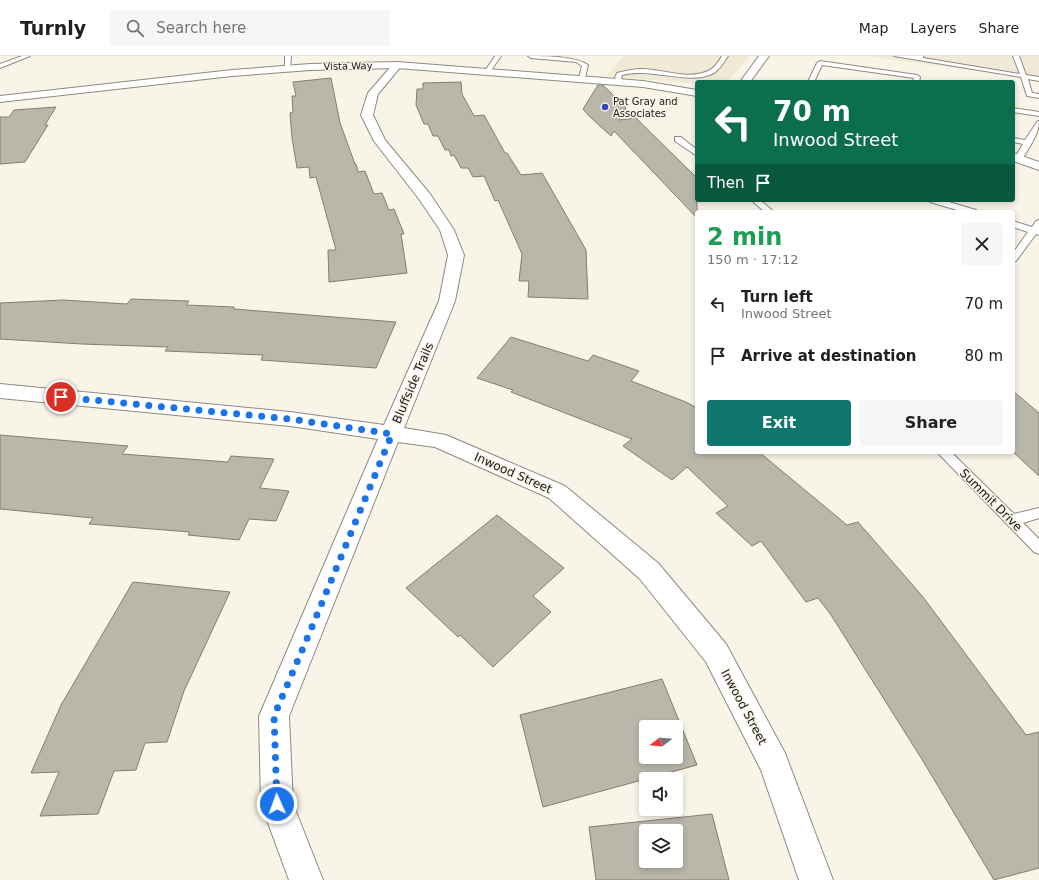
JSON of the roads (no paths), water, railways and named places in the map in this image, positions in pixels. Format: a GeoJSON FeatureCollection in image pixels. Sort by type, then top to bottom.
{"type":"FeatureCollection","features":[{"type":"Feature","properties":{"kind":"street"},"geometry":{"type":"LineString","coordinates":[[746,80],[764,56]]}},
{"type":"Feature","properties":{"kind":"street","name":"Vista Way"},"geometry":{"type":"LineString","coordinates":[[0,99],[232,73],[288,69],[397,65],[582,78],[695,93]]}},
{"type":"Feature","properties":{"kind":"street","name":"Bluffside Trails"},"geometry":{"type":"LineString","coordinates":[[306,880],[277,804],[274,716],[447,301],[456,255],[447,230],[425,197],[380,141],[368,115],[373,93],[397,65]]}},
{"type":"Feature","properties":{"kind":"street"},"geometry":{"type":"LineString","coordinates":[[1016,158],[1039,166]]}},
{"type":"Feature","properties":{"kind":"street","name":"Inwood Street"},"geometry":{"type":"LineString","coordinates":[[0,391],[290,419],[439,440],[556,492],[649,571],[716,653],[774,764],[816,880]]}},
{"type":"Feature","properties":{"kind":"lane"},"geometry":{"type":"LineString","coordinates":[[0,66],[27,56]]}},
{"type":"Feature","properties":{"kind":"lane"},"geometry":{"type":"LineString","coordinates":[[288,56],[288,69]]}},
{"type":"Feature","properties":{"kind":"lane"},"geometry":{"type":"LineString","coordinates":[[488,71],[498,56]]}},
{"type":"Feature","properties":{"kind":"lane"},"geometry":{"type":"LineString","coordinates":[[531,56],[578,60],[584,64],[582,78]]}},
{"type":"Feature","properties":{"kind":"lane"},"geometry":{"type":"LineString","coordinates":[[622,82],[618,78],[619,74],[629,70],[693,75],[705,74],[711,72],[725,56]]}},
{"type":"Feature","properties":{"kind":"lane"},"geometry":{"type":"LineString","coordinates":[[897,56],[920,57],[1039,79]]}},
{"type":"Feature","properties":{"kind":"lane"},"geometry":{"type":"LineString","coordinates":[[1016,56],[1024,76],[1029,95],[1039,96]]}},
{"type":"Feature","properties":{"kind":"lane"},"geometry":{"type":"LineString","coordinates":[[812,80],[820,63],[917,77],[916,80]]}},
{"type":"Feature","properties":{"kind":"lane"},"geometry":{"type":"LineString","coordinates":[[1015,110],[1039,114]]}},
{"type":"Feature","properties":{"kind":"lane"},"geometry":{"type":"LineString","coordinates":[[1016,158],[1028,143],[1039,123]]}},
{"type":"Feature","properties":{"kind":"lane"},"geometry":{"type":"LineString","coordinates":[[678,139],[695,152]]}},
{"type":"Feature","properties":{"kind":"lane"},"geometry":{"type":"LineString","coordinates":[[1015,140],[1028,143]]}},
{"type":"Feature","properties":{"kind":"lane"},"geometry":{"type":"LineString","coordinates":[[940,202],[966,210]]}},
{"type":"Feature","properties":{"kind":"lane"},"geometry":{"type":"LineString","coordinates":[[1015,224],[1037,229],[1015,257]]}},
{"type":"Feature","properties":{"kind":"lane","name":"Summit Drive"},"geometry":{"type":"LineString","coordinates":[[945,454],[1039,548]]}},
{"type":"Feature","properties":{"kind":"lane"},"geometry":{"type":"LineString","coordinates":[[1011,520],[1039,513]]}},
{"type":"Feature","properties":{"kind":"place","name":"Pat Gray and Associates"},"geometry":{"type":"Point","coordinates":[605,107]}}]}
